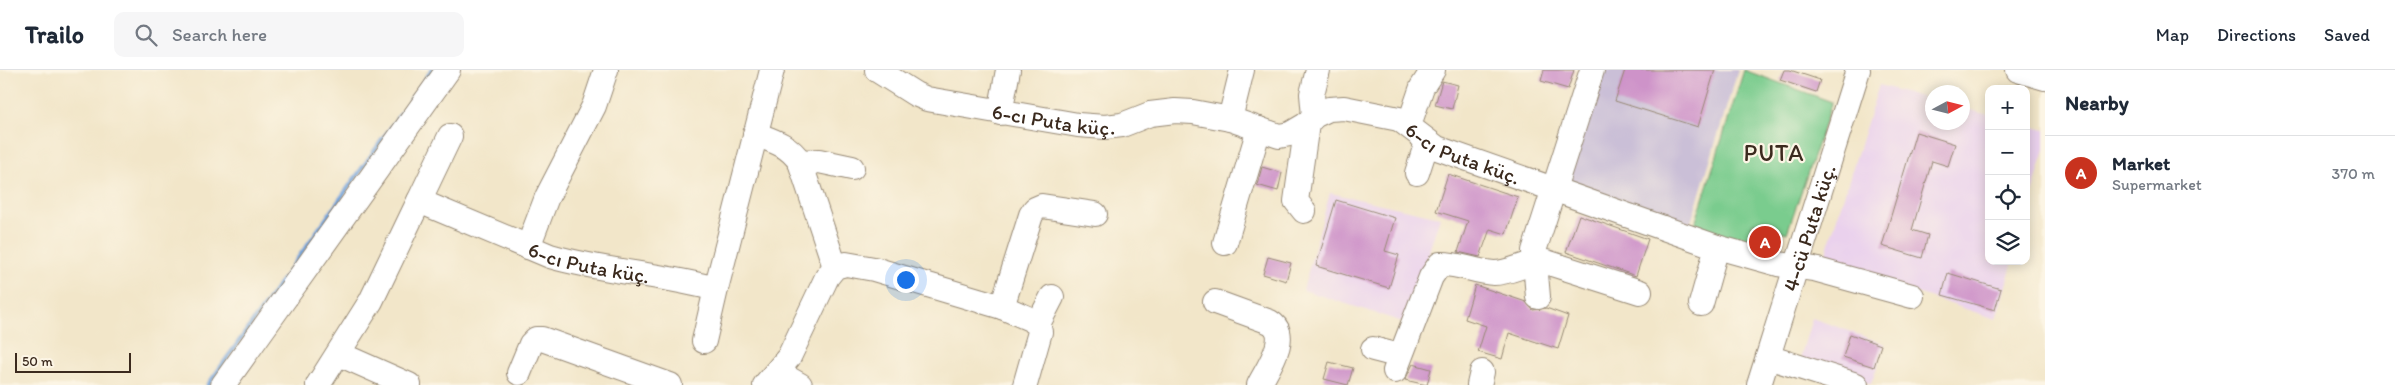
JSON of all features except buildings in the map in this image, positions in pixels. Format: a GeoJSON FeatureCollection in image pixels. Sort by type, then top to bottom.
{"type":"FeatureCollection","features":[{"type":"Feature","properties":{"kind":"street"},"geometry":{"type":"LineString","coordinates":[[223,385],[448,70]]}},
{"type":"Feature","properties":{"kind":"street"},"geometry":{"type":"LineString","coordinates":[[528,248],[547,197],[594,106],[606,70]]}},
{"type":"Feature","properties":{"kind":"street"},"geometry":{"type":"LineString","coordinates":[[704,341],[772,70]]}},
{"type":"Feature","properties":{"kind":"street","name":"6-cı Puta küç."},"geometry":{"type":"LineString","coordinates":[[877,70],[915,94],[927,99],[1078,126],[1105,127],[1122,125],[1150,114],[1175,111],[1194,112],[1230,119],[1279,136],[1290,134],[1329,109],[1344,108],[1390,116],[1409,125],[1427,142],[1437,148],[1717,247],[1757,259],[1814,269],[1912,296]]}},
{"type":"Feature","properties":{"kind":"street"},"geometry":{"type":"LineString","coordinates":[[1000,113],[1008,70]]}},
{"type":"Feature","properties":{"kind":"street"},"geometry":{"type":"LineString","coordinates":[[1230,119],[1242,70]]}},
{"type":"Feature","properties":{"kind":"street"},"geometry":{"type":"LineString","coordinates":[[1304,211],[1296,201],[1311,120],[1312,94],[1318,70]]}},
{"type":"Feature","properties":{"kind":"street"},"geometry":{"type":"LineString","coordinates":[[1538,297],[1534,261],[1536,243],[1592,70]]}},
{"type":"Feature","properties":{"kind":"street","name":"4-cü Puta küç."},"geometry":{"type":"LineString","coordinates":[[1759,385],[1858,70]]}},
{"type":"Feature","properties":{"kind":"street"},"geometry":{"type":"LineString","coordinates":[[2018,70],[2045,78]]}},
{"type":"Feature","properties":{"kind":"street"},"geometry":{"type":"LineString","coordinates":[[1409,125],[1427,72]]}},
{"type":"Feature","properties":{"kind":"street"},"geometry":{"type":"LineString","coordinates":[[1225,243],[1259,129]]}},
{"type":"Feature","properties":{"kind":"street"},"geometry":{"type":"LineString","coordinates":[[755,134],[785,145],[793,151],[800,162],[835,268]]}},
{"type":"Feature","properties":{"kind":"street"},"geometry":{"type":"LineString","coordinates":[[318,385],[372,302],[450,136]]}},
{"type":"Feature","properties":{"kind":"street"},"geometry":{"type":"LineString","coordinates":[[1417,173],[1427,142]]}},
{"type":"Feature","properties":{"kind":"street"},"geometry":{"type":"LineString","coordinates":[[800,162],[818,161],[852,168]]}},
{"type":"Feature","properties":{"kind":"street","name":"6-cı Puta küç."},"geometry":{"type":"LineString","coordinates":[[419,201],[528,248],[568,261],[670,278],[716,289]]}},
{"type":"Feature","properties":{"kind":"street"},"geometry":{"type":"LineString","coordinates":[[1002,307],[1031,215],[1035,209],[1042,206],[1095,214]]}},
{"type":"Feature","properties":{"kind":"street"},"geometry":{"type":"LineString","coordinates":[[1701,304],[1717,247]]}},
{"type":"Feature","properties":{"kind":"street"},"geometry":{"type":"LineString","coordinates":[[1373,349],[1398,364],[1431,276],[1440,264],[1496,273],[1534,261],[1546,262],[1640,292]]}},
{"type":"Feature","properties":{"kind":"street"},"geometry":{"type":"LineString","coordinates":[[800,385],[771,379],[789,357],[827,277],[835,268],[846,264],[874,269],[1002,307],[1038,324]]}},
{"type":"Feature","properties":{"kind":"street"},"geometry":{"type":"LineString","coordinates":[[1025,385],[1039,342],[1040,332],[1038,324],[1052,297]]}},
{"type":"Feature","properties":{"kind":"street"},"geometry":{"type":"LineString","coordinates":[[1215,302],[1275,325],[1279,332],[1278,342],[1259,385]]}},
{"type":"Feature","properties":{"kind":"street"},"geometry":{"type":"LineString","coordinates":[[519,373],[532,344],[536,339],[542,339],[670,385]]}},
{"type":"Feature","properties":{"kind":"street"},"geometry":{"type":"LineString","coordinates":[[339,354],[409,385]]}},
{"type":"Feature","properties":{"kind":"street"},"geometry":{"type":"LineString","coordinates":[[1768,357],[1856,385]]}},
{"type":"Feature","properties":{"kind":"shaded area"},"geometry":{"type":"Polygon","coordinates":[[[1600,70],[1738,70],[1690,225],[1563,187],[1600,70]]]}},
{"type":"Feature","properties":{"kind":"shaded area"},"geometry":{"type":"Polygon","coordinates":[[[1879,85],[1925,98],[1925,130],[1970,130],[1970,110],[1985,114],[1985,265],[2012,265],[1996,319],[1823,262],[1879,85]]]}},
{"type":"Feature","properties":{"kind":"shaded area"},"geometry":{"type":"Polygon","coordinates":[[[2030,126],[2045,130],[2045,149],[2030,200],[2030,126]]]}},
{"type":"Feature","properties":{"kind":"shaded area"},"geometry":{"type":"Polygon","coordinates":[[[1330,193],[1440,217],[1406,323],[1303,290],[1330,193]]]}},
{"type":"Feature","properties":{"kind":"shaded area"},"geometry":{"type":"Polygon","coordinates":[[[1812,318],[1885,344],[1871,384],[1800,359],[1812,318]]]}},
{"type":"Feature","properties":{"kind":"green space"},"geometry":{"type":"Polygon","coordinates":[[[1744,70],[1832,102],[1787,233],[1753,223],[1747,243],[1694,227],[1744,70]]]}},
{"type":"Feature","properties":{"kind":"waterway"},"geometry":{"type":"LineString","coordinates":[[208,385],[432,70]]}},
{"type":"Feature","properties":{"kind":"place","name":"Market"},"geometry":{"type":"Point","coordinates":[1765,242]}},
{"type":"Feature","properties":{"kind":"district","name":"PUTA"},"geometry":{"type":"Point","coordinates":[1774,152]}}]}
